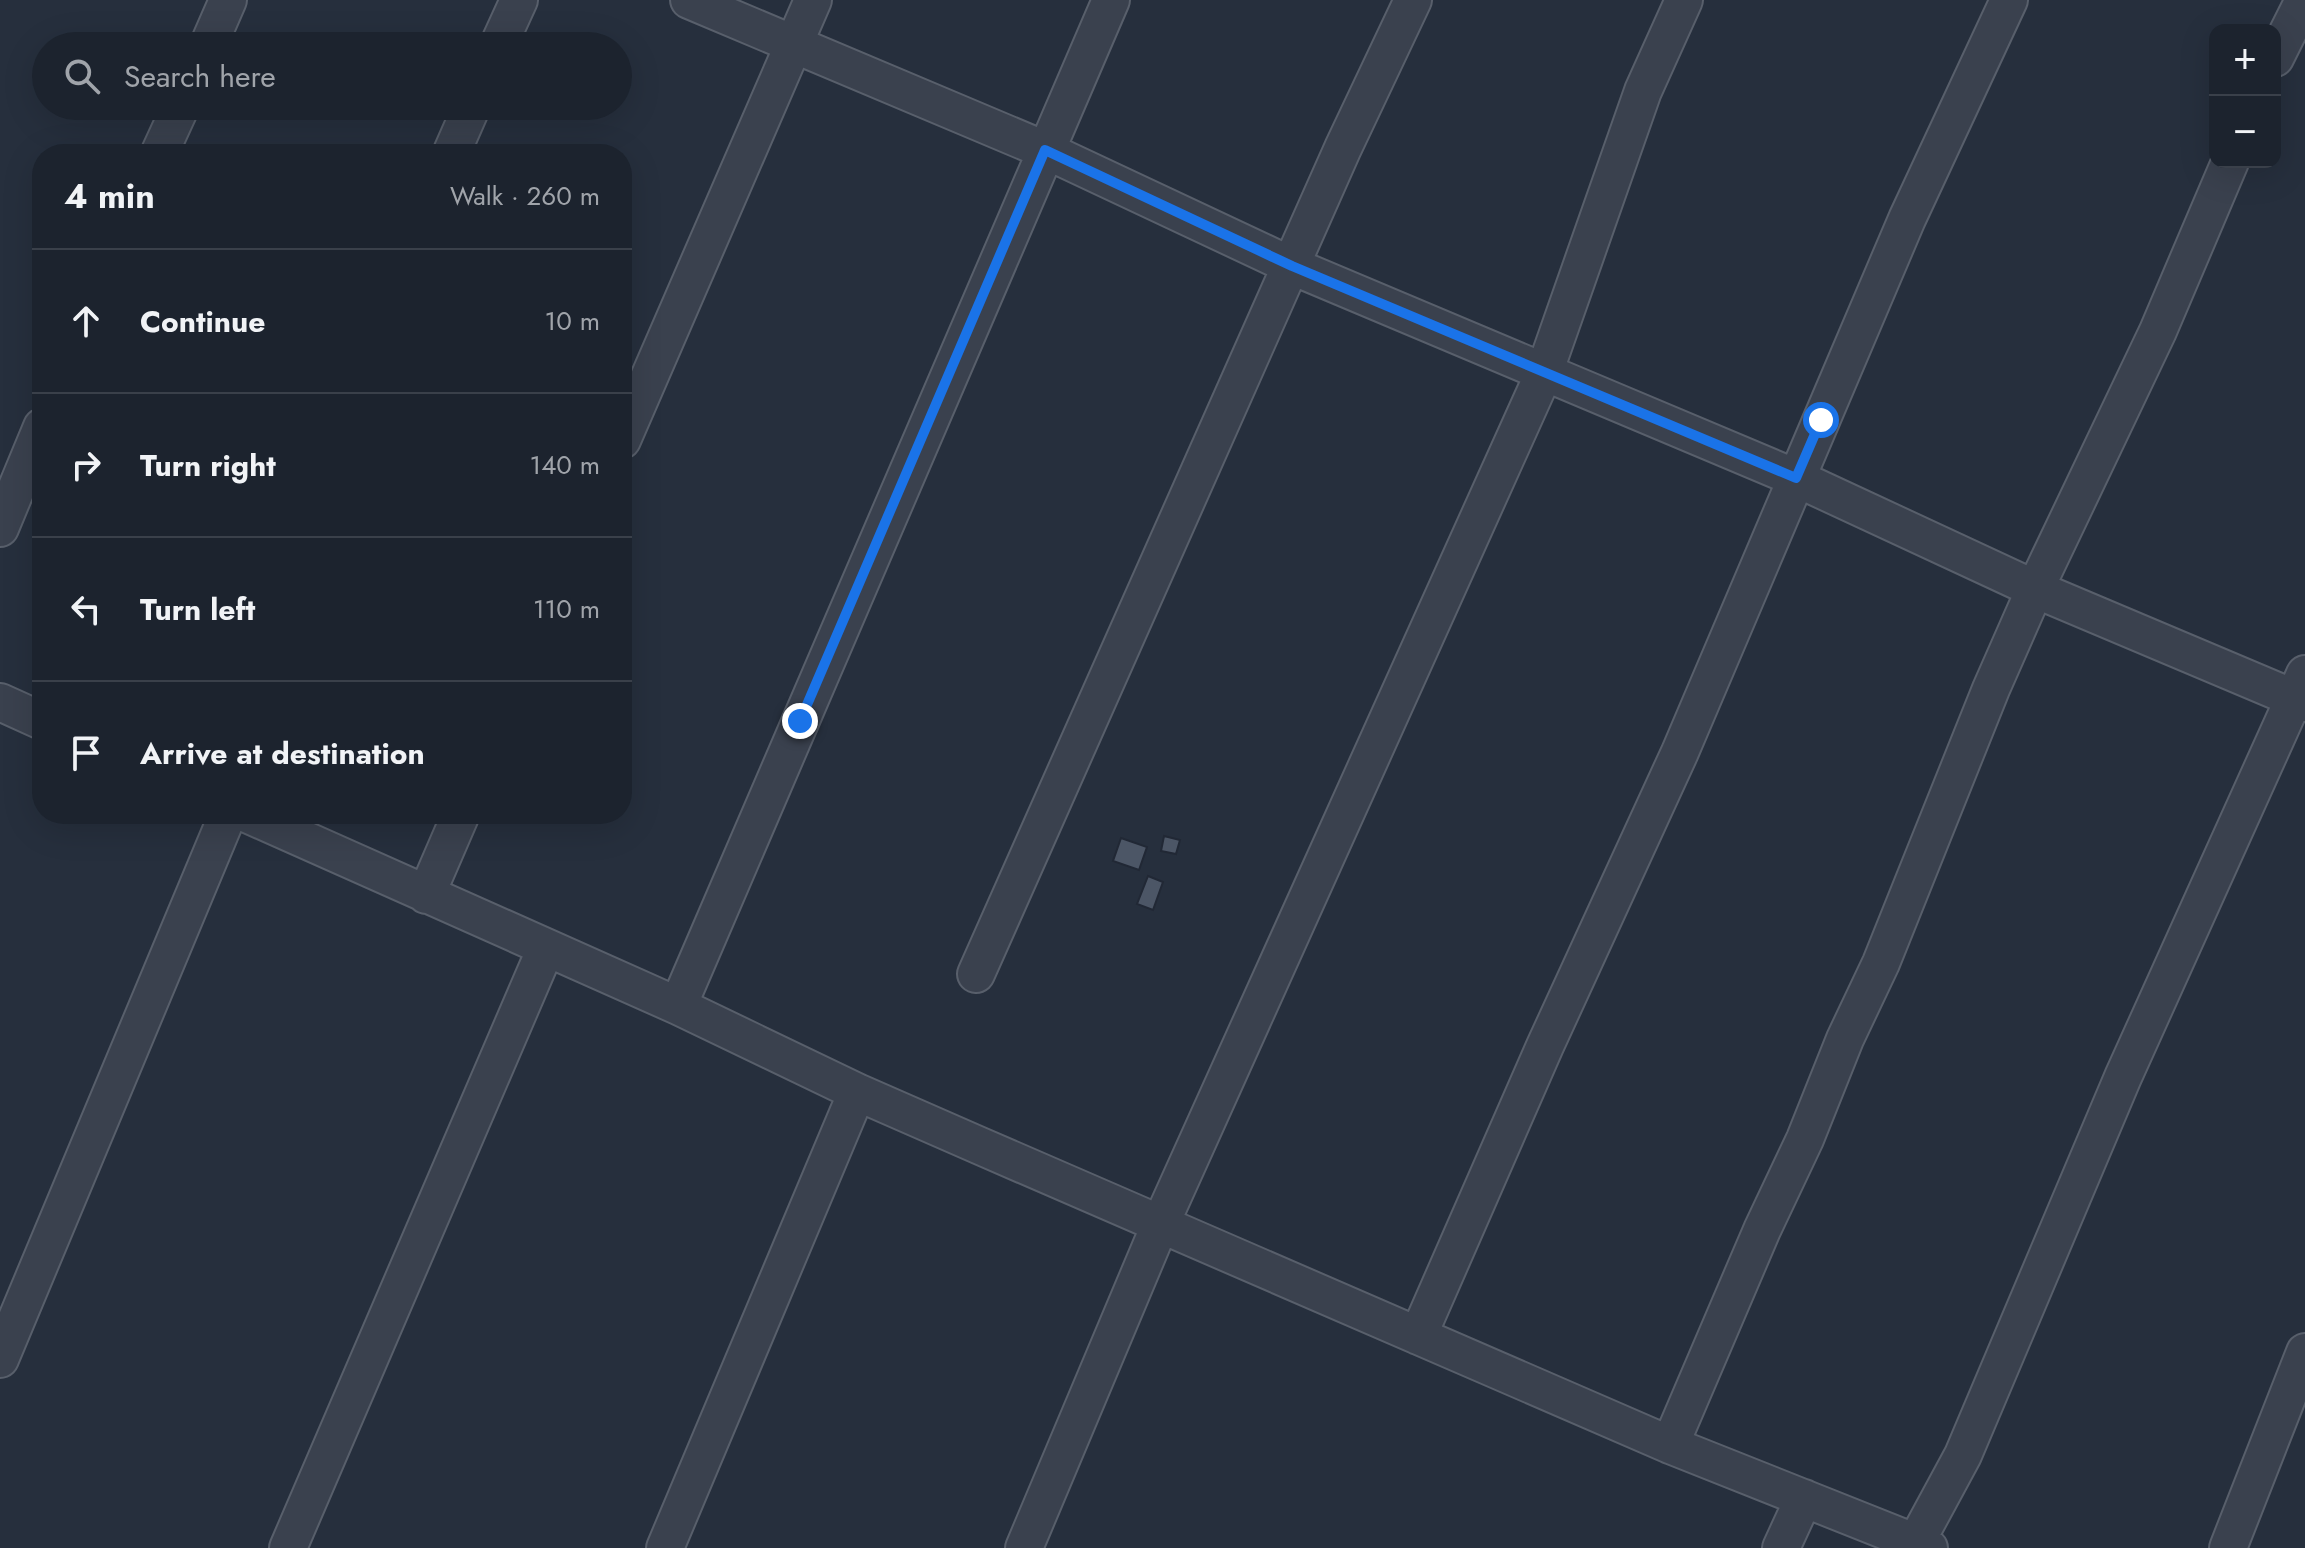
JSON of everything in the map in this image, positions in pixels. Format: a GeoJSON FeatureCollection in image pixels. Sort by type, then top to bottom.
{"type":"FeatureCollection","features":[{"type":"Feature","properties":{"kind":"street"},"geometry":{"type":"LineString","coordinates":[[214,32],[228,0]]}},
{"type":"Feature","properties":{"kind":"street"},"geometry":{"type":"LineString","coordinates":[[504,32],[519,0]]}},
{"type":"Feature","properties":{"kind":"street"},"geometry":{"type":"LineString","coordinates":[[269,824],[678,1006],[857,1092],[1160,1225],[1670,1445],[1922,1545],[2123,1077],[2301,692],[2035,589],[1796,478],[1292,266],[1045,150],[689,0]]}},
{"type":"Feature","properties":{"kind":"street"},"geometry":{"type":"LineString","coordinates":[[632,417],[813,0]]}},
{"type":"Feature","properties":{"kind":"street"},"geometry":{"type":"LineString","coordinates":[[678,1006],[1111,0]]}},
{"type":"Feature","properties":{"kind":"street"},"geometry":{"type":"LineString","coordinates":[[976,974],[1413,0]]}},
{"type":"Feature","properties":{"kind":"street"},"geometry":{"type":"LineString","coordinates":[[1024,1548],[1160,1225],[1544,373],[1643,91],[1684,0]]}},
{"type":"Feature","properties":{"kind":"street"},"geometry":{"type":"LineString","coordinates":[[1418,1336],[1545,1046],[1680,752],[1907,219],[2009,0]]}},
{"type":"Feature","properties":{"kind":"street"},"geometry":{"type":"LineString","coordinates":[[2281,46],[2304,0]]}},
{"type":"Feature","properties":{"kind":"street"},"geometry":{"type":"LineString","coordinates":[[164,144],[175,120]]}},
{"type":"Feature","properties":{"kind":"street"},"geometry":{"type":"LineString","coordinates":[[455,144],[466,120]]}},
{"type":"Feature","properties":{"kind":"street"},"geometry":{"type":"LineString","coordinates":[[1670,1445],[1762,1230],[1805,1139],[1845,1039],[1881,963],[1962,755],[2035,589],[2158,331],[2227,168]]}},
{"type":"Feature","properties":{"kind":"street"},"geometry":{"type":"LineString","coordinates":[[0,528],[32,451]]}},
{"type":"Feature","properties":{"kind":"street"},"geometry":{"type":"LineString","coordinates":[[0,702],[32,716]]}},
{"type":"Feature","properties":{"kind":"street"},"geometry":{"type":"LineString","coordinates":[[0,1359],[224,824]]}},
{"type":"Feature","properties":{"kind":"street"},"geometry":{"type":"LineString","coordinates":[[426,895],[457,824]]}},
{"type":"Feature","properties":{"kind":"street"},"geometry":{"type":"LineString","coordinates":[[288,1548],[546,948]]}},
{"type":"Feature","properties":{"kind":"street"},"geometry":{"type":"LineString","coordinates":[[665,1548],[857,1092]]}},
{"type":"Feature","properties":{"kind":"street"},"geometry":{"type":"LineString","coordinates":[[2228,1548],[2305,1352]]}},
{"type":"Feature","properties":{"kind":"street"},"geometry":{"type":"LineString","coordinates":[[1781,1548],[1804,1498]]}},
{"type":"Feature","properties":{"kind":"building"},"geometry":{"type":"Polygon","coordinates":[[[1164,836],[1180,840],[1176,854],[1161,851],[1164,836]]]}},
{"type":"Feature","properties":{"kind":"building"},"geometry":{"type":"Polygon","coordinates":[[[1121,838],[1147,847],[1139,870],[1113,861],[1121,838]]]}},
{"type":"Feature","properties":{"kind":"building"},"geometry":{"type":"Polygon","coordinates":[[[1148,876],[1163,882],[1153,910],[1137,904],[1148,876]]]}},
{"type":"Feature","properties":{"kind":"route"},"geometry":{"type":"LineString","coordinates":[[800,721],[1045,150],[1292,266],[1796,478],[1821,420]]}}]}
